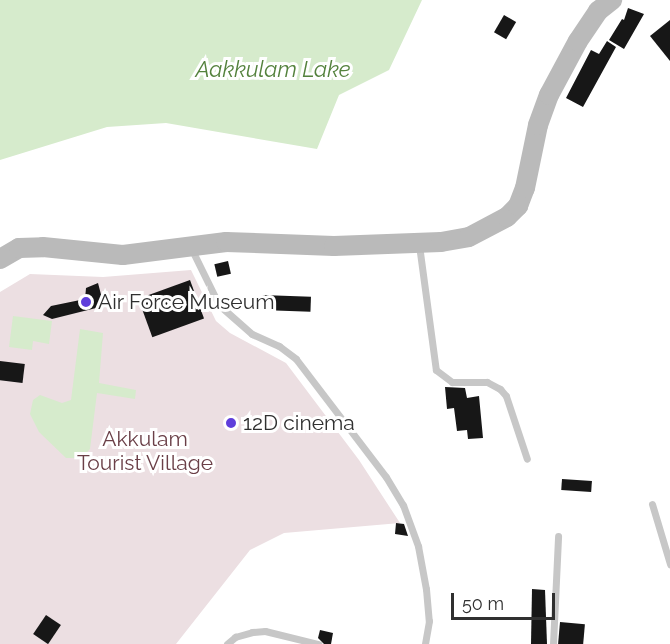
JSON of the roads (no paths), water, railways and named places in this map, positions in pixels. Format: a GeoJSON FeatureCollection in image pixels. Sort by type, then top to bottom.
{"type":"FeatureCollection","features":[{"type":"Feature","properties":{"kind":"main road"},"geometry":{"type":"LineString","coordinates":[[0,259],[19,248],[43,247],[123,255],[226,242],[334,246],[418,243],[470,237],[507,217],[518,206],[525,188],[538,125],[549,95],[583,33],[598,11],[612,0]]}},
{"type":"Feature","properties":{"kind":"lane"},"geometry":{"type":"LineString","coordinates":[[418,243],[436,370],[452,382],[487,382],[500,389],[506,396],[527,459]]}},
{"type":"Feature","properties":{"kind":"lane"},"geometry":{"type":"LineString","coordinates":[[190,246],[219,305],[252,334],[279,346],[296,359],[380,468],[403,505],[418,546],[426,589],[429,621],[425,644]]}},
{"type":"Feature","properties":{"kind":"lane"},"geometry":{"type":"LineString","coordinates":[[652,504],[670,564]]}},
{"type":"Feature","properties":{"kind":"lane"},"geometry":{"type":"LineString","coordinates":[[553,644],[558,537]]}},
{"type":"Feature","properties":{"kind":"lane"},"geometry":{"type":"LineString","coordinates":[[227,644],[235,638],[252,632],[264,632],[318,644]]}},
{"type":"Feature","properties":{"kind":"water","name":"Aakkulam Lake"},"geometry":{"type":"Polygon","coordinates":[[[0,0],[422,0],[389,70],[339,95],[317,149],[166,123],[107,127],[0,160],[0,0]]]}},
{"type":"Feature","properties":{"kind":"water"},"geometry":{"type":"Polygon","coordinates":[[[13,316],[52,321],[49,344],[33,341],[32,350],[9,347],[13,316]]]}},
{"type":"Feature","properties":{"kind":"water"},"geometry":{"type":"Polygon","coordinates":[[[80,329],[103,333],[99,383],[136,390],[135,399],[97,393],[90,449],[82,458],[66,458],[39,432],[30,414],[33,400],[40,395],[62,403],[71,400],[80,329]]]}},
{"type":"Feature","properties":{"kind":"place","name":"Air Force Museum"},"geometry":{"type":"Point","coordinates":[86,302]}},
{"type":"Feature","properties":{"kind":"place","name":"12D cinema"},"geometry":{"type":"Point","coordinates":[231,423]}},
{"type":"Feature","properties":{"kind":"park label","name":"Akkulam Tourist Village"},"geometry":{"type":"Point","coordinates":[145,451]}}]}
